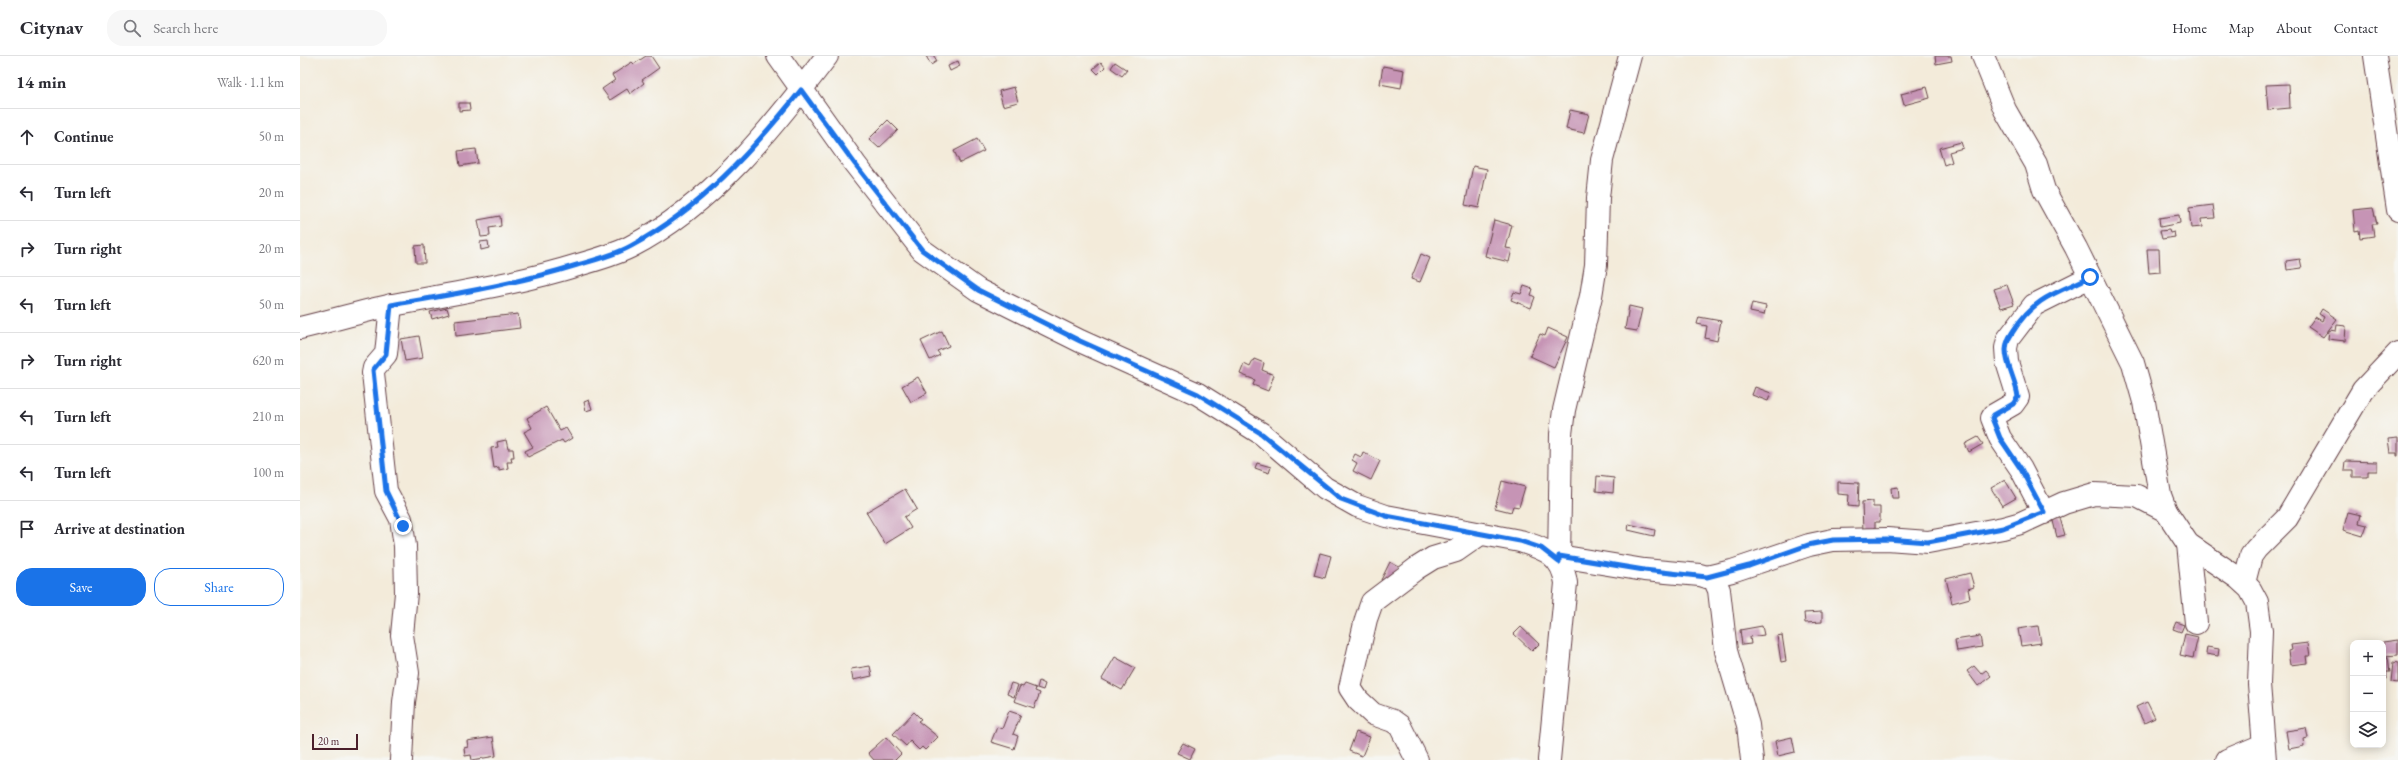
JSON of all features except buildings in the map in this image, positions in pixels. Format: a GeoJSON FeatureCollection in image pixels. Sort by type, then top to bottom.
{"type":"FeatureCollection","features":[{"type":"Feature","properties":{"kind":"street"},"geometry":{"type":"LineString","coordinates":[[778,56],[855,164],[922,250],[966,283],[1024,314],[1198,394],[1262,434],[1341,499],[1386,516],[1478,535],[1520,541],[1541,548],[1559,559],[1714,579],[1719,590],[1726,651],[1748,725],[1752,760]]}},
{"type":"Feature","properties":{"kind":"street"},"geometry":{"type":"LineString","coordinates":[[300,328],[391,305],[524,280],[606,257],[631,246],[665,225],[727,174],[758,143],[801,90],[826,56]]}},
{"type":"Feature","properties":{"kind":"street"},"geometry":{"type":"LineString","coordinates":[[1549,760],[1566,583],[1559,559],[1561,434],[1564,410],[1591,296],[1596,265],[1602,160],[1630,56]]}},
{"type":"Feature","properties":{"kind":"street"},"geometry":{"type":"LineString","coordinates":[[1983,56],[2005,110],[2036,164],[2044,190],[2128,349],[2139,379],[2158,484],[2166,511],[2188,544],[2244,583],[2257,602],[2260,613],[2259,684],[2264,752],[2227,760]]}},
{"type":"Feature","properties":{"kind":"street"},"geometry":{"type":"LineString","coordinates":[[2375,56],[2398,210]]}},
{"type":"Feature","properties":{"kind":"street"},"geometry":{"type":"LineString","coordinates":[[2044,512],[2021,469],[2000,438],[1992,418],[1994,415],[2013,404],[2018,397],[2007,362],[2006,348],[2017,326],[2034,305],[2041,299],[2090,277]]}},
{"type":"Feature","properties":{"kind":"street"},"geometry":{"type":"LineString","coordinates":[[391,305],[386,354],[374,368],[373,373],[386,491],[401,519],[405,538],[406,593],[402,635],[408,673],[401,760]]}},
{"type":"Feature","properties":{"kind":"street"},"geometry":{"type":"LineString","coordinates":[[2244,583],[2251,556],[2287,518],[2363,390],[2398,353]]}},
{"type":"Feature","properties":{"kind":"street"},"geometry":{"type":"LineString","coordinates":[[1707,577],[1738,569],[1808,545],[1833,540],[1887,539],[1928,542],[2003,528],[2064,503],[2094,494],[2137,496],[2166,511]]}},
{"type":"Feature","properties":{"kind":"street"},"geometry":{"type":"LineString","coordinates":[[1417,760],[1400,726],[1393,721],[1373,714],[1358,700],[1350,688],[1366,619],[1372,602],[1417,568],[1433,558],[1456,551],[1478,535]]}},
{"type":"Feature","properties":{"kind":"street"},"geometry":{"type":"LineString","coordinates":[[2188,544],[2196,623]]}},
{"type":"Feature","properties":{"kind":"route"},"geometry":{"type":"LineString","coordinates":[[403,526],[401,519],[392,507],[386,491],[374,390],[373,370],[386,354],[391,305],[524,280],[606,257],[631,246],[665,225],[727,174],[758,143],[801,90],[855,164],[922,250],[944,268],[978,290],[1080,341],[1119,357],[1198,394],[1262,434],[1325,488],[1341,499],[1386,516],[1478,535],[1520,541],[1541,548],[1550,553],[1559,562],[1559,556],[1601,564],[1707,577],[1749,566],[1808,545],[1833,540],[1887,539],[1928,542],[2003,528],[2022,522],[2044,512],[2021,469],[2000,438],[1992,416],[2013,404],[2018,397],[2014,379],[2007,362],[2006,348],[2008,339],[2017,326],[2028,311],[2041,299],[2064,290],[2090,277]]}}]}
